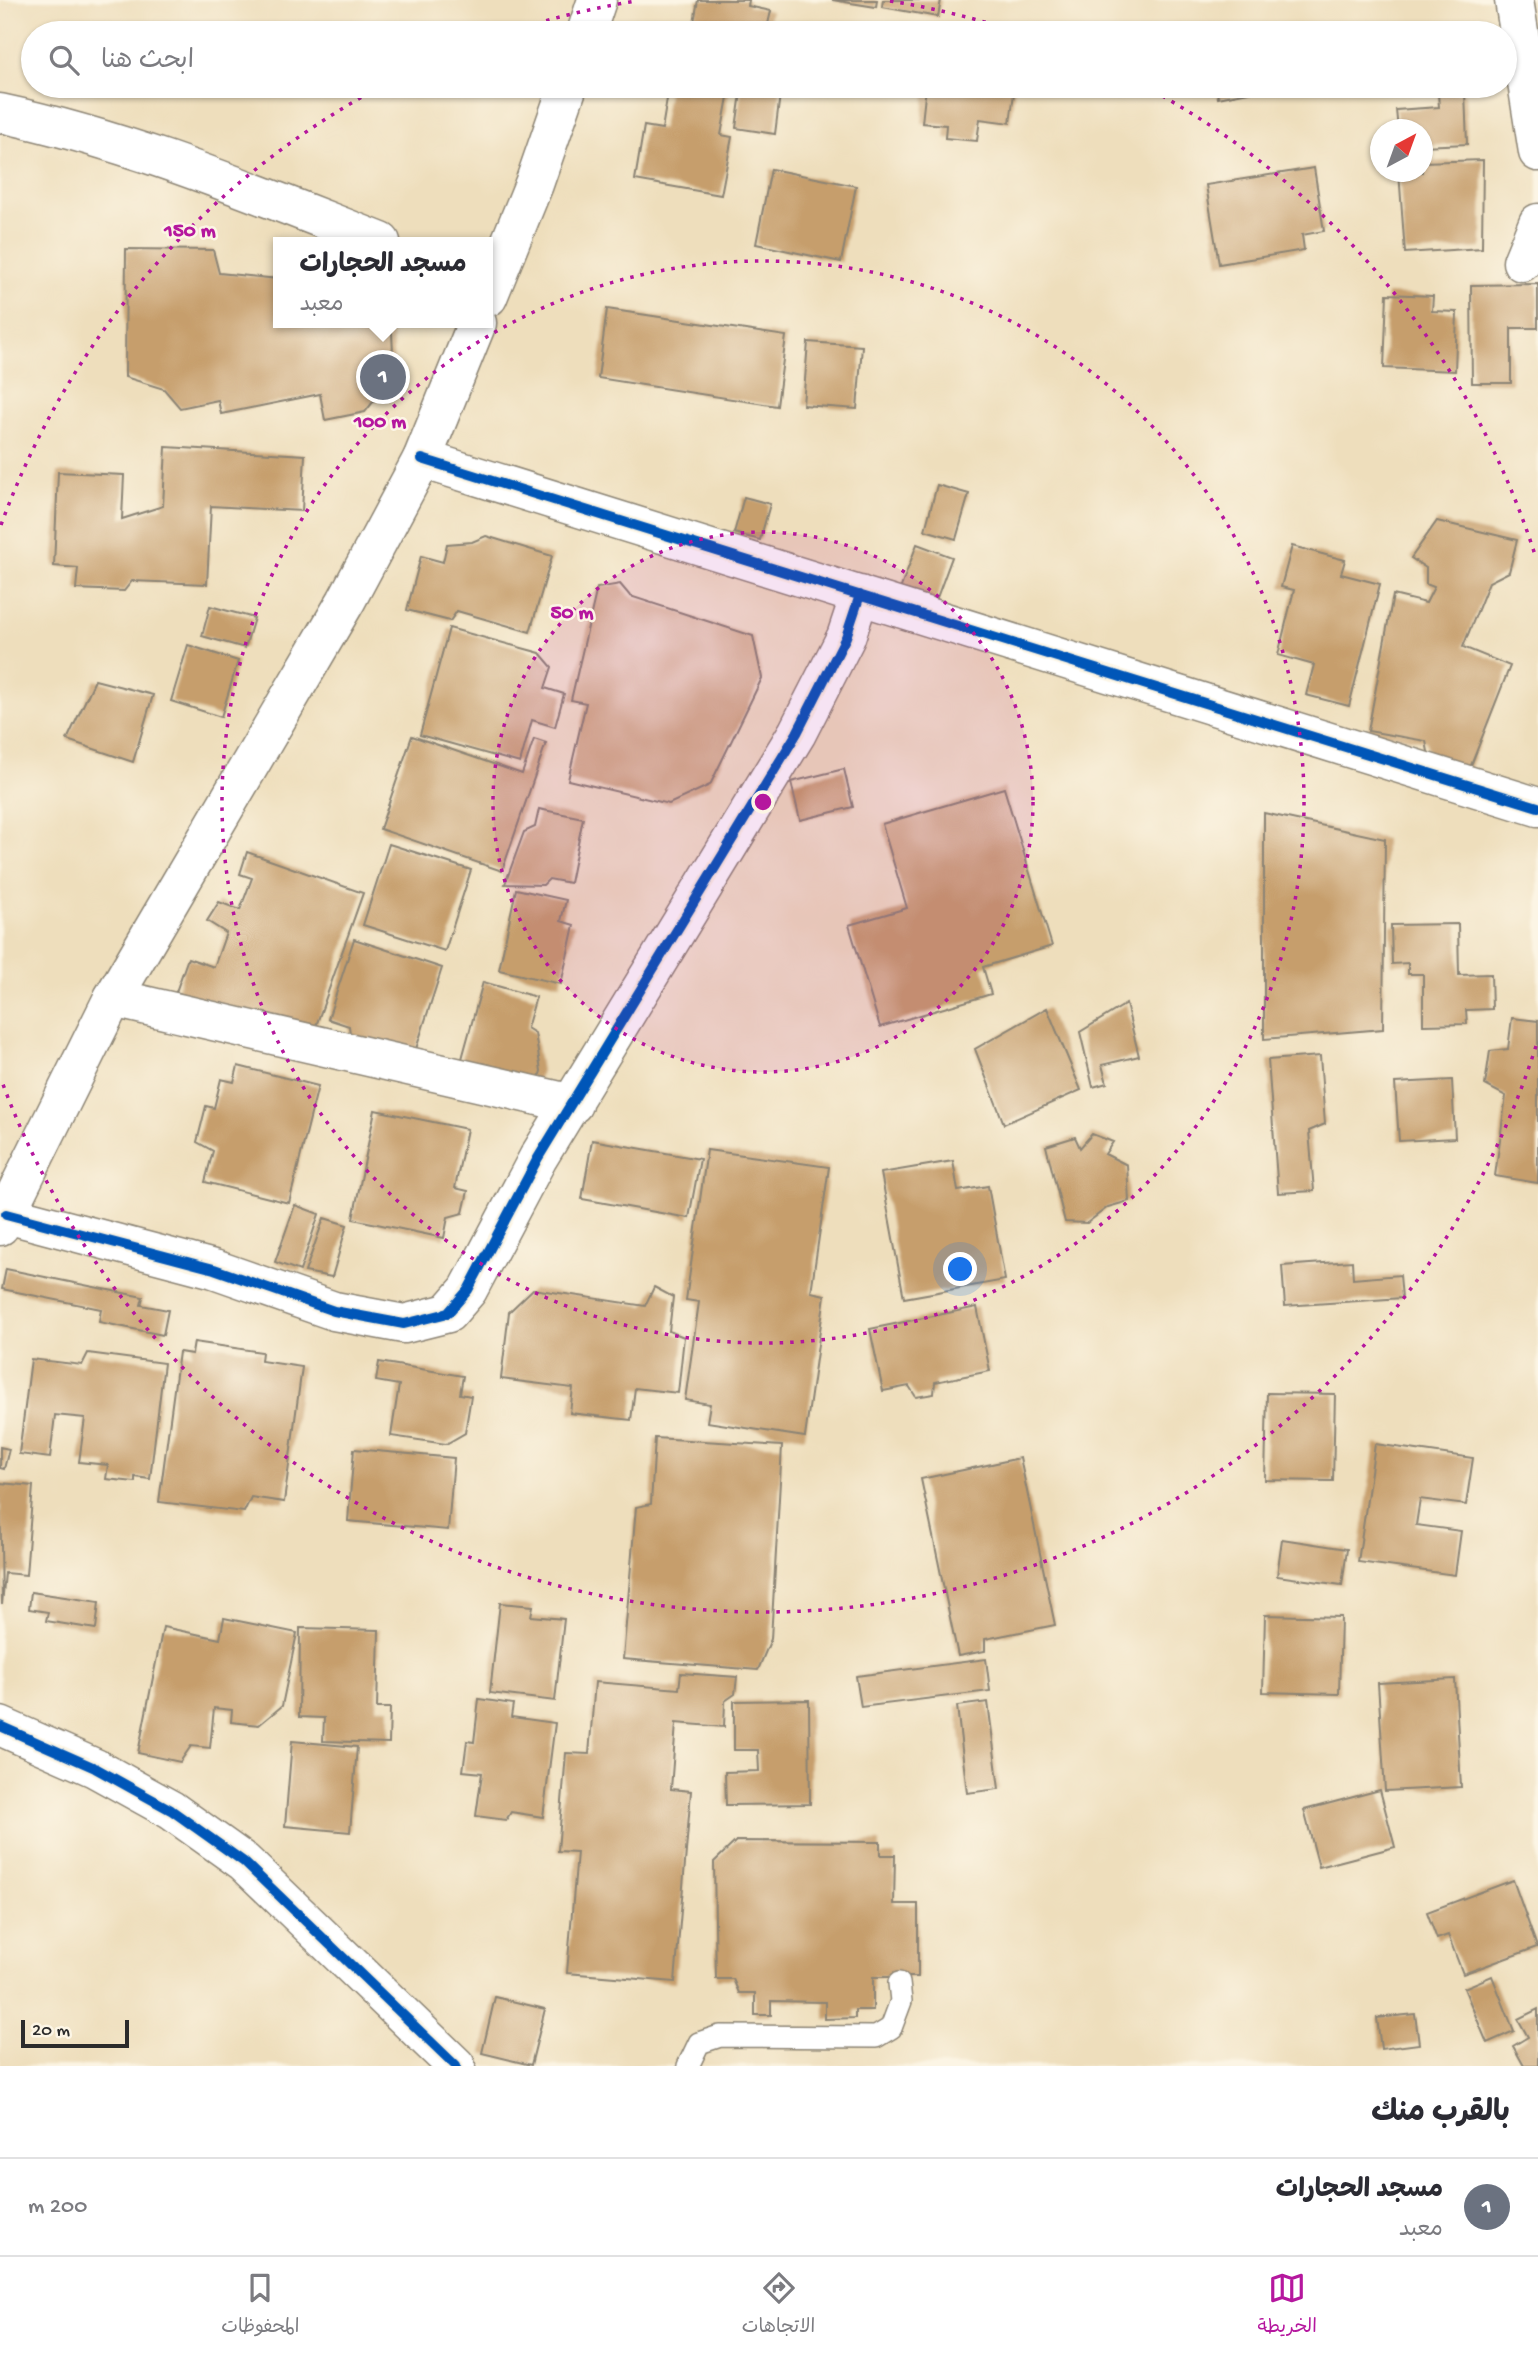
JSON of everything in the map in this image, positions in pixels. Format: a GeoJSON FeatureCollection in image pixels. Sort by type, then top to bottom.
{"type":"FeatureCollection","features":[{"type":"Feature","properties":{"kind":"street"},"geometry":{"type":"LineString","coordinates":[[590,21],[597,0]]}},
{"type":"Feature","properties":{"kind":"street"},"geometry":{"type":"LineString","coordinates":[[1514,0],[1538,152]]}},
{"type":"Feature","properties":{"kind":"street"},"geometry":{"type":"LineString","coordinates":[[493,282],[534,184],[564,98]]}},
{"type":"Feature","properties":{"kind":"street"},"geometry":{"type":"LineString","coordinates":[[0,113],[72,128],[171,161],[368,237]]}},
{"type":"Feature","properties":{"kind":"street"},"geometry":{"type":"LineString","coordinates":[[1522,262],[1538,223]]}},
{"type":"Feature","properties":{"kind":"street"},"geometry":{"type":"LineString","coordinates":[[476,328],[422,459],[346,601],[113,998],[3,1220],[214,1269],[334,1311],[404,1324],[448,1313],[468,1290],[538,1158],[797,733],[846,637],[860,595]]}},
{"type":"Feature","properties":{"kind":"street"},"geometry":{"type":"LineString","coordinates":[[422,459],[1538,807]]}},
{"type":"Feature","properties":{"kind":"street"},"geometry":{"type":"LineString","coordinates":[[113,998],[573,1104]]}},
{"type":"Feature","properties":{"kind":"street"},"geometry":{"type":"LineString","coordinates":[[0,1726],[96,1768],[171,1810],[244,1862],[456,2066]]}},
{"type":"Feature","properties":{"kind":"lane"},"geometry":{"type":"LineString","coordinates":[[688,2066],[699,2043],[720,2036],[876,2037],[891,2028],[901,2001],[899,1983]]}},
{"type":"Feature","properties":{"kind":"building"},"geometry":{"type":"Polygon","coordinates":[[[698,0],[749,0],[748,6],[771,11],[769,21],[694,21],[698,0]]]}},
{"type":"Feature","properties":{"kind":"building"},"geometry":{"type":"Polygon","coordinates":[[[832,0],[877,0],[876,7],[832,0]]]}},
{"type":"Feature","properties":{"kind":"building"},"geometry":{"type":"Polygon","coordinates":[[[883,0],[941,0],[938,17],[882,7],[883,0]]]}},
{"type":"Feature","properties":{"kind":"building"},"geometry":{"type":"Polygon","coordinates":[[[667,98],[728,98],[721,135],[732,137],[721,195],[635,180],[644,126],[662,129],[667,98]]]}},
{"type":"Feature","properties":{"kind":"building"},"geometry":{"type":"Polygon","coordinates":[[[740,98],[780,98],[775,134],[736,128],[740,98]]]}},
{"type":"Feature","properties":{"kind":"building"},"geometry":{"type":"Polygon","coordinates":[[[925,98],[1013,98],[1010,123],[980,119],[977,141],[945,138],[946,125],[922,123],[925,98]]]}},
{"type":"Feature","properties":{"kind":"building"},"geometry":{"type":"Polygon","coordinates":[[[1438,98],[1465,98],[1467,144],[1433,146],[1433,119],[1397,119],[1396,110],[1439,107],[1438,98]]]}},
{"type":"Feature","properties":{"kind":"building"},"geometry":{"type":"Polygon","coordinates":[[[1483,160],[1482,248],[1405,253],[1400,182],[1433,182],[1433,162],[1483,160]]]}},
{"type":"Feature","properties":{"kind":"building"},"geometry":{"type":"Polygon","coordinates":[[[1314,168],[1324,231],[1302,235],[1304,250],[1219,264],[1206,185],[1314,168]]]}},
{"type":"Feature","properties":{"kind":"building"},"geometry":{"type":"Polygon","coordinates":[[[771,169],[856,186],[841,262],[756,244],[771,169]]]}},
{"type":"Feature","properties":{"kind":"building"},"geometry":{"type":"Polygon","coordinates":[[[126,249],[213,250],[219,273],[273,278],[273,328],[388,328],[392,332],[394,376],[365,412],[325,420],[320,394],[221,414],[218,400],[180,408],[164,389],[125,377],[126,249]]]}},
{"type":"Feature","properties":{"kind":"building"},"geometry":{"type":"Polygon","coordinates":[[[1538,284],[1538,328],[1511,328],[1511,383],[1472,383],[1471,285],[1538,284]]]}},
{"type":"Feature","properties":{"kind":"building"},"geometry":{"type":"Polygon","coordinates":[[[1387,294],[1433,296],[1432,311],[1457,312],[1455,371],[1384,368],[1387,294]]]}},
{"type":"Feature","properties":{"kind":"building"},"geometry":{"type":"Polygon","coordinates":[[[607,309],[786,336],[777,406],[598,378],[607,309]]]}},
{"type":"Feature","properties":{"kind":"building"},"geometry":{"type":"Polygon","coordinates":[[[808,342],[862,346],[857,409],[803,405],[808,342]]]}},
{"type":"Feature","properties":{"kind":"building"},"geometry":{"type":"Polygon","coordinates":[[[166,447],[305,455],[302,511],[211,506],[207,584],[132,581],[124,591],[76,589],[78,568],[54,566],[58,472],[124,475],[122,519],[163,506],[166,447]]]}},
{"type":"Feature","properties":{"kind":"building"},"geometry":{"type":"Polygon","coordinates":[[[937,485],[969,494],[956,539],[925,530],[937,485]]]}},
{"type":"Feature","properties":{"kind":"building"},"geometry":{"type":"Polygon","coordinates":[[[744,497],[770,504],[760,540],[734,533],[744,497]]]}},
{"type":"Feature","properties":{"kind":"building"},"geometry":{"type":"Polygon","coordinates":[[[1437,521],[1517,540],[1509,572],[1489,582],[1463,647],[1510,666],[1468,773],[1429,757],[1426,741],[1368,731],[1393,595],[1426,603],[1434,587],[1426,584],[1426,568],[1411,558],[1437,521]]]}},
{"type":"Feature","properties":{"kind":"building"},"geometry":{"type":"Polygon","coordinates":[[[486,536],[552,556],[530,632],[457,611],[450,621],[407,610],[421,556],[443,562],[447,544],[472,542],[486,536]]]}},
{"type":"Feature","properties":{"kind":"building"},"geometry":{"type":"Polygon","coordinates":[[[917,544],[952,557],[935,603],[900,590],[917,544]]]}},
{"type":"Feature","properties":{"kind":"building"},"geometry":{"type":"Polygon","coordinates":[[[1292,546],[1345,560],[1341,574],[1380,584],[1349,706],[1306,695],[1314,665],[1278,655],[1294,590],[1281,587],[1292,546]]]}},
{"type":"Feature","properties":{"kind":"building"},"geometry":{"type":"Polygon","coordinates":[[[620,584],[630,596],[753,636],[762,678],[710,785],[669,804],[568,780],[586,703],[571,700],[597,588],[620,584]]]}},
{"type":"Feature","properties":{"kind":"building"},"geometry":{"type":"Polygon","coordinates":[[[210,606],[254,618],[245,648],[202,636],[210,606]]]}},
{"type":"Feature","properties":{"kind":"building"},"geometry":{"type":"Polygon","coordinates":[[[449,628],[540,653],[552,667],[545,688],[564,694],[555,727],[532,720],[520,763],[420,735],[449,628]]]}},
{"type":"Feature","properties":{"kind":"building"},"geometry":{"type":"Polygon","coordinates":[[[188,645],[238,661],[221,717],[171,701],[188,645]]]}},
{"type":"Feature","properties":{"kind":"building"},"geometry":{"type":"Polygon","coordinates":[[[95,680],[153,695],[133,762],[67,740],[95,680]]]}},
{"type":"Feature","properties":{"kind":"building"},"geometry":{"type":"Polygon","coordinates":[[[412,736],[522,774],[534,739],[546,743],[502,871],[380,829],[412,736]]]}},
{"type":"Feature","properties":{"kind":"building"},"geometry":{"type":"Polygon","coordinates":[[[844,769],[853,807],[800,820],[791,782],[844,769]]]}},
{"type":"Feature","properties":{"kind":"building"},"geometry":{"type":"Polygon","coordinates":[[[1004,788],[1052,946],[983,967],[991,994],[880,1027],[849,925],[907,908],[882,824],[1004,788]]]}},
{"type":"Feature","properties":{"kind":"building"},"geometry":{"type":"Polygon","coordinates":[[[539,809],[583,818],[570,883],[549,879],[543,885],[505,884],[524,832],[535,827],[539,809]]]}},
{"type":"Feature","properties":{"kind":"building"},"geometry":{"type":"Polygon","coordinates":[[[1264,813],[1385,839],[1383,1029],[1264,1039],[1264,813]]]}},
{"type":"Feature","properties":{"kind":"building"},"geometry":{"type":"Polygon","coordinates":[[[389,844],[471,870],[445,951],[363,925],[389,844]]]}},
{"type":"Feature","properties":{"kind":"building"},"geometry":{"type":"Polygon","coordinates":[[[247,852],[363,893],[311,1040],[176,992],[188,958],[214,967],[226,933],[207,921],[219,902],[240,910],[252,878],[240,874],[247,852]]]}},
{"type":"Feature","properties":{"kind":"building"},"geometry":{"type":"Polygon","coordinates":[[[516,889],[566,900],[561,921],[574,925],[561,984],[499,970],[516,889]]]}},
{"type":"Feature","properties":{"kind":"building"},"geometry":{"type":"Polygon","coordinates":[[[1458,924],[1459,975],[1491,974],[1492,1009],[1466,1010],[1467,1024],[1423,1025],[1423,974],[1408,974],[1408,963],[1392,964],[1391,925],[1458,924]]]}},
{"type":"Feature","properties":{"kind":"building"},"geometry":{"type":"Polygon","coordinates":[[[354,939],[442,968],[415,1052],[351,1041],[349,1026],[328,1019],[354,939]]]}},
{"type":"Feature","properties":{"kind":"building"},"geometry":{"type":"Polygon","coordinates":[[[483,982],[536,997],[527,1028],[535,1033],[541,1071],[536,1088],[460,1066],[483,982]]]}},
{"type":"Feature","properties":{"kind":"building"},"geometry":{"type":"Polygon","coordinates":[[[1126,1004],[1139,1056],[1102,1065],[1107,1083],[1093,1087],[1080,1032],[1126,1004]]]}},
{"type":"Feature","properties":{"kind":"building"},"geometry":{"type":"Polygon","coordinates":[[[1047,1008],[1081,1090],[1004,1124],[975,1049],[1047,1008]]]}},
{"type":"Feature","properties":{"kind":"building"},"geometry":{"type":"Polygon","coordinates":[[[1512,1018],[1538,1021],[1538,1183],[1495,1176],[1506,1096],[1485,1085],[1490,1051],[1508,1049],[1512,1018]]]}},
{"type":"Feature","properties":{"kind":"building"},"geometry":{"type":"Polygon","coordinates":[[[1320,1056],[1325,1124],[1309,1131],[1314,1191],[1278,1193],[1268,1060],[1320,1056]]]}},
{"type":"Feature","properties":{"kind":"building"},"geometry":{"type":"Polygon","coordinates":[[[238,1066],[318,1086],[289,1203],[205,1182],[213,1151],[197,1142],[206,1106],[214,1108],[221,1079],[234,1082],[238,1066]]]}},
{"type":"Feature","properties":{"kind":"building"},"geometry":{"type":"Polygon","coordinates":[[[1452,1080],[1455,1138],[1399,1141],[1395,1083],[1452,1080]]]}},
{"type":"Feature","properties":{"kind":"building"},"geometry":{"type":"Polygon","coordinates":[[[375,1110],[467,1129],[455,1188],[468,1191],[463,1213],[448,1217],[444,1238],[353,1219],[375,1110]]]}},
{"type":"Feature","properties":{"kind":"building"},"geometry":{"type":"Polygon","coordinates":[[[1092,1134],[1113,1142],[1105,1154],[1127,1165],[1129,1201],[1108,1207],[1087,1223],[1065,1222],[1046,1146],[1075,1137],[1080,1148],[1092,1134]]]}},
{"type":"Feature","properties":{"kind":"building"},"geometry":{"type":"Polygon","coordinates":[[[592,1140],[700,1159],[689,1218],[582,1199],[592,1140]]]}},
{"type":"Feature","properties":{"kind":"building"},"geometry":{"type":"Polygon","coordinates":[[[707,1150],[829,1167],[811,1292],[825,1295],[805,1437],[707,1422],[710,1404],[685,1400],[699,1302],[686,1300],[707,1150]]]}},
{"type":"Feature","properties":{"kind":"building"},"geometry":{"type":"Polygon","coordinates":[[[953,1161],[958,1191],[988,1186],[1005,1280],[904,1298],[881,1173],[953,1161]]]}},
{"type":"Feature","properties":{"kind":"building"},"geometry":{"type":"Polygon","coordinates":[[[295,1205],[319,1214],[300,1271],[275,1262],[295,1205]]]}},
{"type":"Feature","properties":{"kind":"building"},"geometry":{"type":"Polygon","coordinates":[[[324,1218],[347,1225],[332,1277],[305,1272],[324,1218]]]}},
{"type":"Feature","properties":{"kind":"building"},"geometry":{"type":"Polygon","coordinates":[[[1352,1261],[1353,1279],[1400,1275],[1402,1298],[1285,1306],[1282,1266],[1352,1261]]]}},
{"type":"Feature","properties":{"kind":"building"},"geometry":{"type":"Polygon","coordinates":[[[6,1269],[143,1297],[141,1305],[168,1310],[163,1335],[99,1322],[101,1309],[2,1289],[6,1269]]]}},
{"type":"Feature","properties":{"kind":"building"},"geometry":{"type":"Polygon","coordinates":[[[654,1287],[673,1297],[669,1331],[684,1337],[678,1393],[635,1388],[631,1420],[570,1413],[573,1388],[501,1379],[509,1312],[533,1289],[645,1306],[654,1287]]]}},
{"type":"Feature","properties":{"kind":"building"},"geometry":{"type":"Polygon","coordinates":[[[977,1307],[990,1371],[935,1382],[934,1394],[916,1397],[909,1386],[883,1391],[870,1329],[977,1307]]]}},
{"type":"Feature","properties":{"kind":"building"},"geometry":{"type":"Polygon","coordinates":[[[194,1342],[262,1352],[261,1361],[302,1367],[284,1502],[251,1497],[244,1512],[159,1502],[179,1352],[192,1354],[194,1342]]]}},
{"type":"Feature","properties":{"kind":"building"},"geometry":{"type":"Polygon","coordinates":[[[88,1353],[164,1363],[150,1479],[135,1477],[135,1482],[106,1479],[108,1465],[79,1462],[85,1418],[55,1415],[50,1458],[19,1454],[31,1359],[82,1365],[88,1353]]]}},
{"type":"Feature","properties":{"kind":"building"},"geometry":{"type":"Polygon","coordinates":[[[379,1362],[463,1376],[460,1394],[471,1396],[465,1433],[446,1444],[391,1436],[399,1385],[376,1381],[379,1362]]]}},
{"type":"Feature","properties":{"kind":"building"},"geometry":{"type":"Polygon","coordinates":[[[1267,1393],[1335,1394],[1333,1481],[1265,1480],[1267,1393]]]}},
{"type":"Feature","properties":{"kind":"building"},"geometry":{"type":"Polygon","coordinates":[[[655,1438],[782,1446],[771,1639],[758,1670],[623,1659],[636,1507],[651,1504],[655,1438]]]}},
{"type":"Feature","properties":{"kind":"building"},"geometry":{"type":"Polygon","coordinates":[[[1375,1444],[1473,1458],[1466,1505],[1420,1499],[1416,1525],[1461,1531],[1455,1575],[1358,1562],[1375,1444]]]}},
{"type":"Feature","properties":{"kind":"building"},"geometry":{"type":"Polygon","coordinates":[[[0,1447],[9,1449],[4,1469],[0,1468],[0,1447]]]}},
{"type":"Feature","properties":{"kind":"building"},"geometry":{"type":"Polygon","coordinates":[[[354,1449],[454,1458],[448,1530],[348,1521],[354,1449]]]}},
{"type":"Feature","properties":{"kind":"building"},"geometry":{"type":"Polygon","coordinates":[[[1020,1458],[1055,1625],[985,1639],[985,1651],[958,1656],[921,1479],[1020,1458]]]}},
{"type":"Feature","properties":{"kind":"building"},"geometry":{"type":"Polygon","coordinates":[[[0,1483],[33,1486],[26,1575],[5,1573],[2,1605],[0,1483]]]}},
{"type":"Feature","properties":{"kind":"building"},"geometry":{"type":"Polygon","coordinates":[[[1282,1539],[1347,1549],[1342,1585],[1277,1576],[1282,1539]]]}},
{"type":"Feature","properties":{"kind":"building"},"geometry":{"type":"Polygon","coordinates":[[[31,1592],[99,1602],[96,1629],[46,1621],[48,1612],[29,1609],[31,1592]]]}},
{"type":"Feature","properties":{"kind":"building"},"geometry":{"type":"Polygon","coordinates":[[[500,1603],[533,1606],[531,1616],[564,1619],[555,1701],[490,1693],[500,1603]]]}},
{"type":"Feature","properties":{"kind":"building"},"geometry":{"type":"Polygon","coordinates":[[[1265,1615],[1341,1617],[1339,1694],[1263,1692],[1265,1615]]]}},
{"type":"Feature","properties":{"kind":"building"},"geometry":{"type":"Polygon","coordinates":[[[224,1618],[297,1633],[282,1706],[259,1725],[231,1722],[232,1710],[214,1708],[210,1748],[191,1746],[180,1762],[138,1753],[163,1627],[220,1639],[224,1618]]]}},
{"type":"Feature","properties":{"kind":"building"},"geometry":{"type":"Polygon","coordinates":[[[300,1628],[379,1630],[377,1708],[390,1708],[389,1743],[323,1741],[324,1718],[299,1717],[300,1628]]]}},
{"type":"Feature","properties":{"kind":"building"},"geometry":{"type":"Polygon","coordinates":[[[986,1659],[990,1691],[861,1707],[856,1676],[986,1659]]]}},
{"type":"Feature","properties":{"kind":"building"},"geometry":{"type":"Polygon","coordinates":[[[681,1673],[737,1677],[735,1694],[725,1701],[724,1727],[676,1723],[671,1789],[691,1791],[675,1982],[567,1973],[577,1852],[558,1851],[566,1753],[589,1754],[595,1682],[679,1689],[681,1673]]]}},
{"type":"Feature","properties":{"kind":"building"},"geometry":{"type":"Polygon","coordinates":[[[1455,1679],[1461,1787],[1385,1791],[1378,1683],[1455,1679]]]}},
{"type":"Feature","properties":{"kind":"building"},"geometry":{"type":"Polygon","coordinates":[[[479,1699],[513,1704],[511,1717],[555,1723],[543,1817],[511,1812],[506,1820],[476,1816],[482,1773],[463,1771],[467,1741],[474,1742],[479,1699]]]}},
{"type":"Feature","properties":{"kind":"building"},"geometry":{"type":"Polygon","coordinates":[[[809,1700],[810,1804],[726,1805],[725,1772],[759,1771],[758,1750],[734,1750],[734,1701],[809,1700]]]}},
{"type":"Feature","properties":{"kind":"building"},"geometry":{"type":"Polygon","coordinates":[[[988,1702],[999,1789],[967,1793],[957,1706],[988,1702]]]}},
{"type":"Feature","properties":{"kind":"building"},"geometry":{"type":"Polygon","coordinates":[[[292,1741],[357,1747],[350,1832],[285,1826],[292,1741]]]}},
{"type":"Feature","properties":{"kind":"building"},"geometry":{"type":"Polygon","coordinates":[[[1380,1790],[1395,1847],[1319,1867],[1304,1810],[1380,1790]]]}},
{"type":"Feature","properties":{"kind":"building"},"geometry":{"type":"Polygon","coordinates":[[[736,1841],[880,1842],[880,1855],[895,1855],[894,1904],[918,1904],[918,1977],[873,1977],[873,2010],[855,2010],[855,2018],[825,2019],[825,2002],[771,2001],[771,2015],[755,2015],[755,1993],[739,1993],[733,1979],[716,1979],[714,1862],[736,1841]]]}},
{"type":"Feature","properties":{"kind":"building"},"geometry":{"type":"Polygon","coordinates":[[[1513,1880],[1537,1947],[1463,1974],[1448,1935],[1437,1939],[1427,1912],[1513,1880]]]}},
{"type":"Feature","properties":{"kind":"building"},"geometry":{"type":"Polygon","coordinates":[[[1492,1976],[1514,2031],[1487,2043],[1464,1988],[1492,1976]]]}},
{"type":"Feature","properties":{"kind":"building"},"geometry":{"type":"Polygon","coordinates":[[[495,1997],[545,2009],[531,2065],[482,2053],[495,1997]]]}},
{"type":"Feature","properties":{"kind":"building"},"geometry":{"type":"Polygon","coordinates":[[[1538,2009],[1538,2066],[1524,2066],[1513,2046],[1528,2037],[1518,2019],[1538,2009]]]}},
{"type":"Feature","properties":{"kind":"building"},"geometry":{"type":"Polygon","coordinates":[[[1415,2014],[1419,2044],[1381,2049],[1377,2018],[1415,2014]]]}},
{"type":"Feature","properties":{"kind":"cycle path"},"geometry":{"type":"LineString","coordinates":[[422,459],[1538,807]]}},
{"type":"Feature","properties":{"kind":"cycle path"},"geometry":{"type":"LineString","coordinates":[[6,1214],[214,1269],[334,1311],[404,1324],[448,1313],[468,1290],[538,1158],[797,733],[846,637],[860,595]]}},
{"type":"Feature","properties":{"kind":"cycle path"},"geometry":{"type":"LineString","coordinates":[[0,1726],[95,1768],[171,1810],[244,1862],[456,2066]]}},
{"type":"Feature","properties":{"kind":"place","name":"مسجد الحجارات"},"geometry":{"type":"Point","coordinates":[383,377]}}]}
